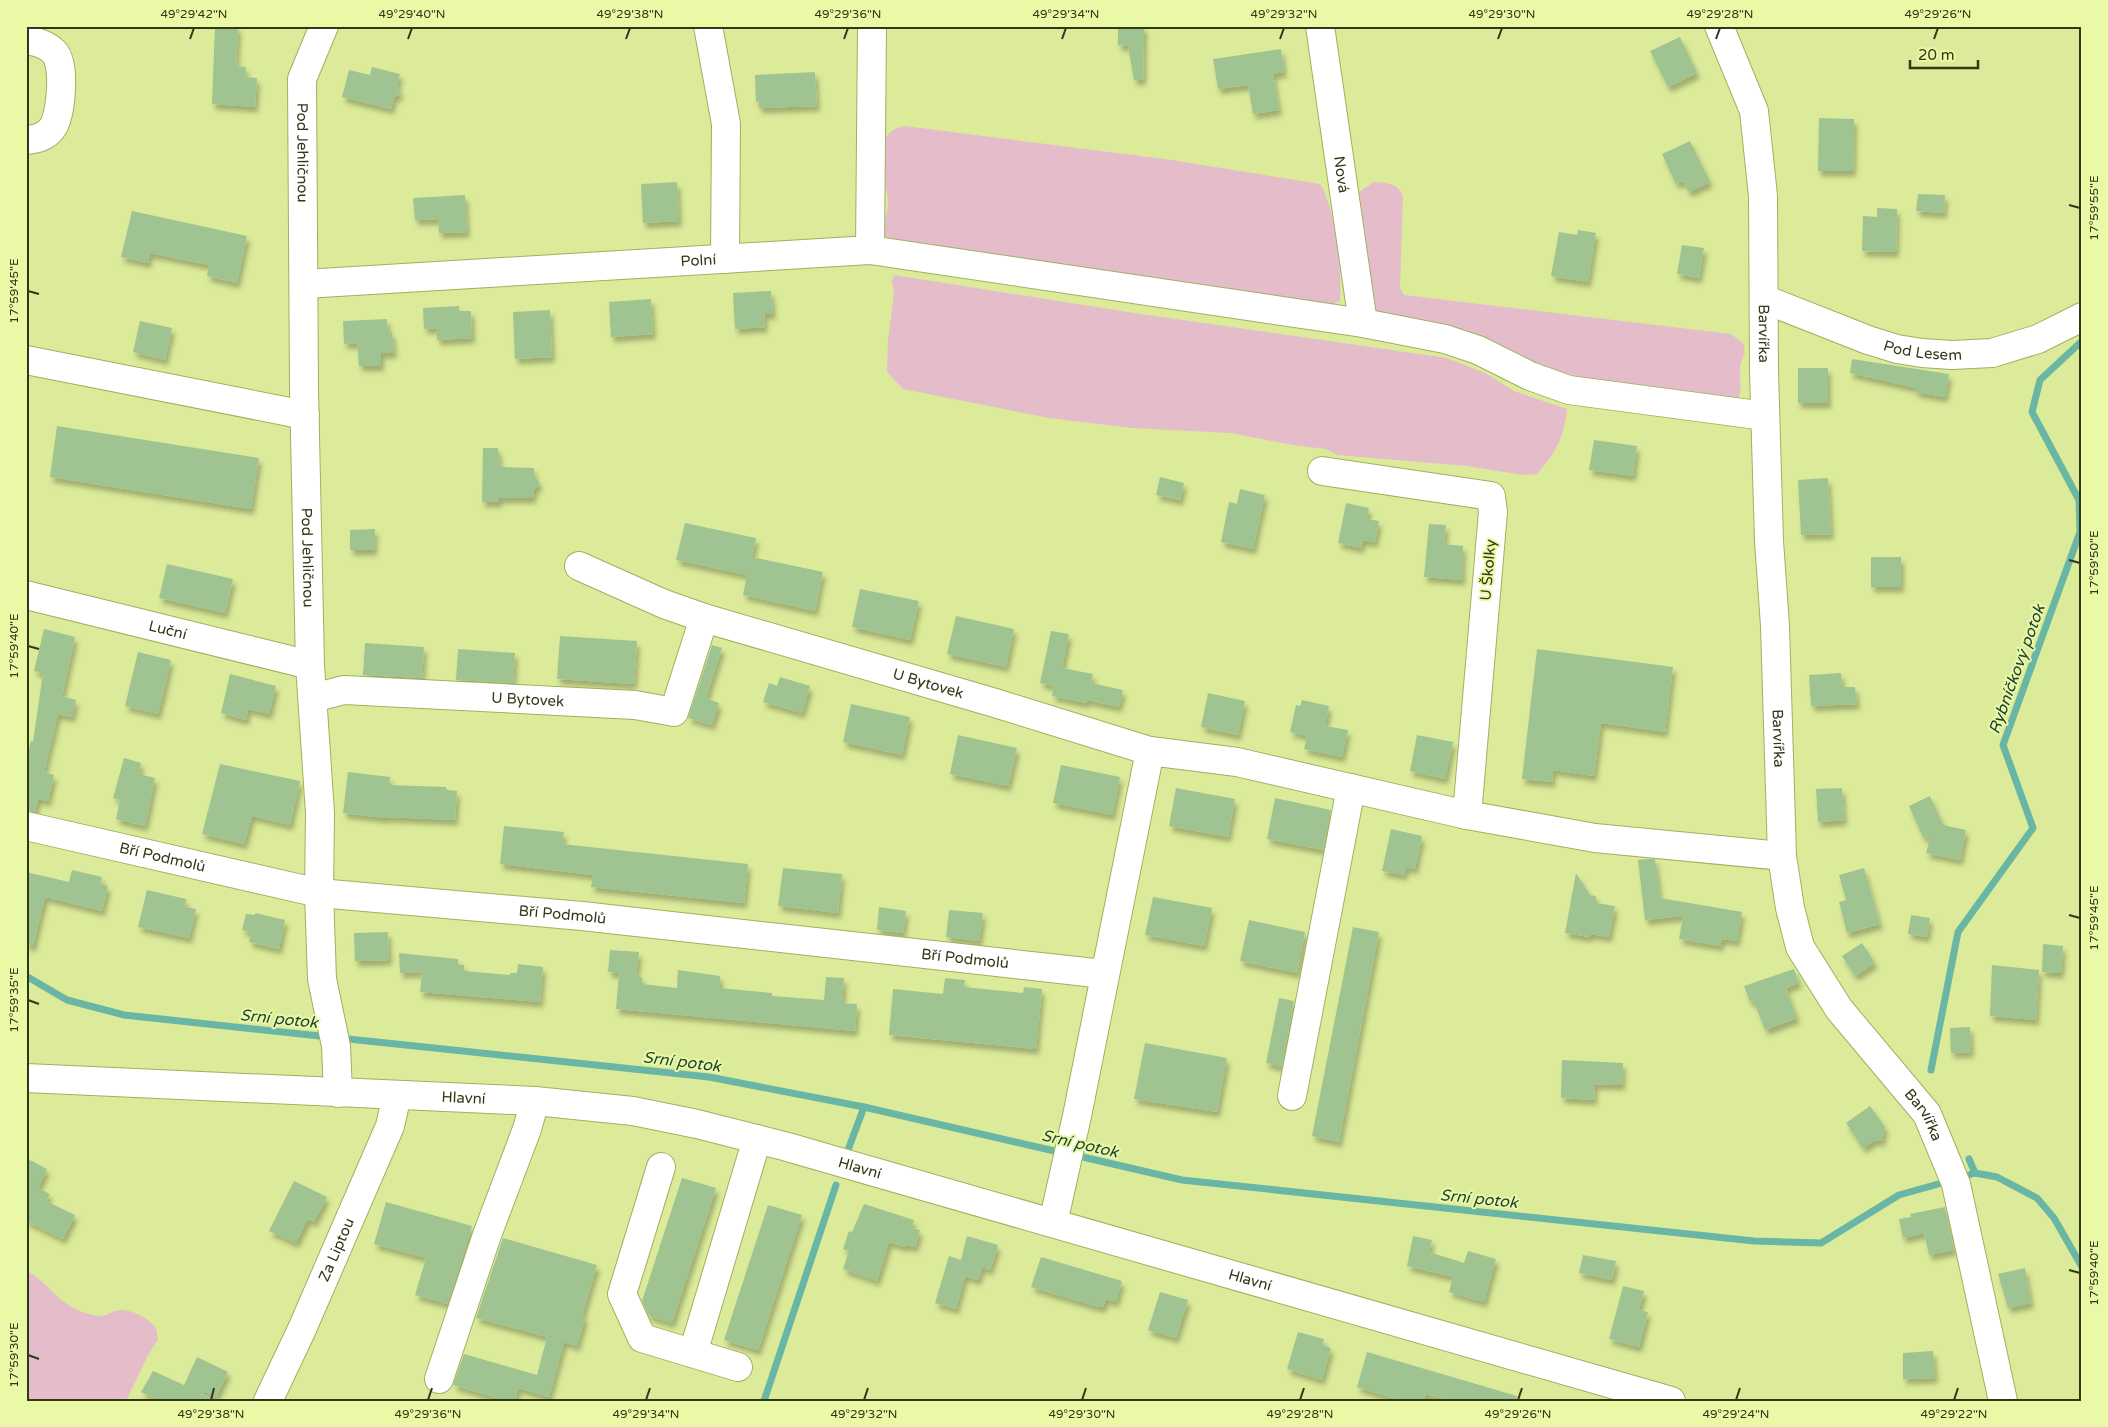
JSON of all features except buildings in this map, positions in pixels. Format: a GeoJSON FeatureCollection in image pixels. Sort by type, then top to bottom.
{"type":"FeatureCollection","features":[{"type":"Feature","properties":{"kind":"street","name":"Pod Jehličnou"},"geometry":{"type":"LineString","coordinates":[[324,26],[302,79],[305,415],[310,665],[320,814],[319,893],[322,979],[334,1034],[338,1093]]}},
{"type":"Feature","properties":{"kind":"street"},"geometry":{"type":"LineString","coordinates":[[708,26],[726,124],[725,259]]}},
{"type":"Feature","properties":{"kind":"street"},"geometry":{"type":"LineString","coordinates":[[870,250],[872,26]]}},
{"type":"Feature","properties":{"kind":"street","name":"Nová"},"geometry":{"type":"LineString","coordinates":[[1320,26],[1363,323]]}},
{"type":"Feature","properties":{"kind":"street","name":"Barvířka"},"geometry":{"type":"LineString","coordinates":[[1719,26],[1754,111],[1763,196],[1765,416],[1775,626],[1782,856],[1790,908],[1800,947],[1839,1009],[1927,1114],[1952,1175],[2003,1401]]}},
{"type":"Feature","properties":{"kind":"street"},"geometry":{"type":"LineString","coordinates":[[26,40],[40,42],[56,53],[61,66],[59,111],[52,128],[40,139],[26,140]]}},
{"type":"Feature","properties":{"kind":"street","name":"Polní"},"geometry":{"type":"LineString","coordinates":[[304,284],[870,250],[1363,323],[1444,339],[1470,347],[1530,376],[1569,390],[1765,416]]}},
{"type":"Feature","properties":{"kind":"street","name":"Pod Lesem"},"geometry":{"type":"LineString","coordinates":[[1764,299],[1868,340],[1897,349],[1952,355],[1992,353],[2038,339],[2082,317]]}},
{"type":"Feature","properties":{"kind":"street"},"geometry":{"type":"LineString","coordinates":[[26,360],[305,415]]}},
{"type":"Feature","properties":{"kind":"street","name":"U Školky"},"geometry":{"type":"LineString","coordinates":[[1322,471],[1491,496],[1493,512],[1467,815]]}},
{"type":"Feature","properties":{"kind":"street","name":"U Bytovek"},"geometry":{"type":"LineString","coordinates":[[580,566],[664,604],[704,618],[996,703],[1150,751]]}},
{"type":"Feature","properties":{"kind":"street","name":"Luční"},"geometry":{"type":"LineString","coordinates":[[26,594],[310,665]]}},
{"type":"Feature","properties":{"kind":"street","name":"U Bytovek"},"geometry":{"type":"LineString","coordinates":[[313,698],[344,690],[635,705],[674,712],[704,618]]}},
{"type":"Feature","properties":{"kind":"street"},"geometry":{"type":"LineString","coordinates":[[1053,1223],[1150,751],[1237,762],[1467,815],[1596,838],[1782,856]]}},
{"type":"Feature","properties":{"kind":"street"},"geometry":{"type":"LineString","coordinates":[[1292,1096],[1351,788]]}},
{"type":"Feature","properties":{"kind":"street","name":"Bří Podmolů"},"geometry":{"type":"LineString","coordinates":[[26,826],[319,893],[582,916],[1104,974]]}},
{"type":"Feature","properties":{"kind":"street","name":"Hlavní"},"geometry":{"type":"LineString","coordinates":[[26,1078],[582,1104],[632,1111],[757,1139],[1671,1401]]}},
{"type":"Feature","properties":{"kind":"street","name":"Za Liptou"},"geometry":{"type":"LineString","coordinates":[[268,1401],[302,1329],[390,1126],[397,1096]]}},
{"type":"Feature","properties":{"kind":"street"},"geometry":{"type":"LineString","coordinates":[[439,1379],[487,1235],[527,1129],[535,1102]]}},
{"type":"Feature","properties":{"kind":"street"},"geometry":{"type":"LineString","coordinates":[[693,1353],[757,1139]]}},
{"type":"Feature","properties":{"kind":"street"},"geometry":{"type":"LineString","coordinates":[[661,1167],[622,1294],[642,1338],[738,1367]]}},
{"type":"Feature","properties":{"kind":"shaded area"},"geometry":{"type":"Polygon","coordinates":[[[905,126],[1172,160],[1320,184],[1326,195],[1337,241],[1340,301],[1333,304],[1098,273],[886,238],[884,224],[888,201],[882,167],[882,146],[886,137],[893,130],[905,126]]]}},
{"type":"Feature","properties":{"kind":"shaded area"},"geometry":{"type":"Polygon","coordinates":[[[1374,182],[1388,183],[1395,186],[1403,196],[1400,288],[1404,295],[1731,334],[1743,343],[1745,353],[1740,367],[1740,394],[1738,399],[1600,382],[1534,365],[1477,336],[1447,325],[1386,316],[1376,310],[1359,192],[1374,182]]]}},
{"type":"Feature","properties":{"kind":"shaded area"},"geometry":{"type":"Polygon","coordinates":[[[894,275],[1134,313],[1447,358],[1487,374],[1514,391],[1567,409],[1564,428],[1554,451],[1537,474],[1523,475],[1466,466],[1337,455],[1326,449],[1293,445],[1231,433],[1132,428],[1049,418],[903,389],[887,372],[888,341],[894,293],[892,281],[894,275]]]}},
{"type":"Feature","properties":{"kind":"shaded area"},"geometry":{"type":"Polygon","coordinates":[[[26,1271],[37,1278],[65,1303],[79,1311],[101,1316],[117,1310],[126,1310],[150,1321],[156,1329],[158,1339],[148,1355],[126,1401],[26,1401],[26,1271]]]}},
{"type":"Feature","properties":{"kind":"waterway","name":"Rybníčkový potok"},"geometry":{"type":"LineString","coordinates":[[1931,1070],[1958,932],[2033,828],[2003,745],[2080,532],[2079,500],[2032,412],[2040,380],[2082,341]]}},
{"type":"Feature","properties":{"kind":"waterway","name":"Srní potok"},"geometry":{"type":"LineString","coordinates":[[26,976],[67,1000],[124,1015],[329,1037]]}},
{"type":"Feature","properties":{"kind":"waterway","name":"Srní potok"},"geometry":{"type":"LineString","coordinates":[[339,1038],[709,1077],[864,1107],[1063,1153]]}},
{"type":"Feature","properties":{"kind":"waterway"},"geometry":{"type":"LineString","coordinates":[[848,1150],[864,1107]]}},
{"type":"Feature","properties":{"kind":"waterway","name":"Srní potok"},"geometry":{"type":"LineString","coordinates":[[1074,1155],[1182,1180],[1754,1241],[1821,1243],[1899,1195],[1949,1181]]}},
{"type":"Feature","properties":{"kind":"waterway","name":"Rybníčkový potok"},"geometry":{"type":"LineString","coordinates":[[1969,1159],[1975,1173]]}},
{"type":"Feature","properties":{"kind":"waterway","name":"Srní potok"},"geometry":{"type":"LineString","coordinates":[[1959,1178],[1975,1173],[1997,1177],[2037,1198],[2054,1218],[2082,1267]]}},
{"type":"Feature","properties":{"kind":"waterway"},"geometry":{"type":"LineString","coordinates":[[764,1401],[836,1185]]}}]}
